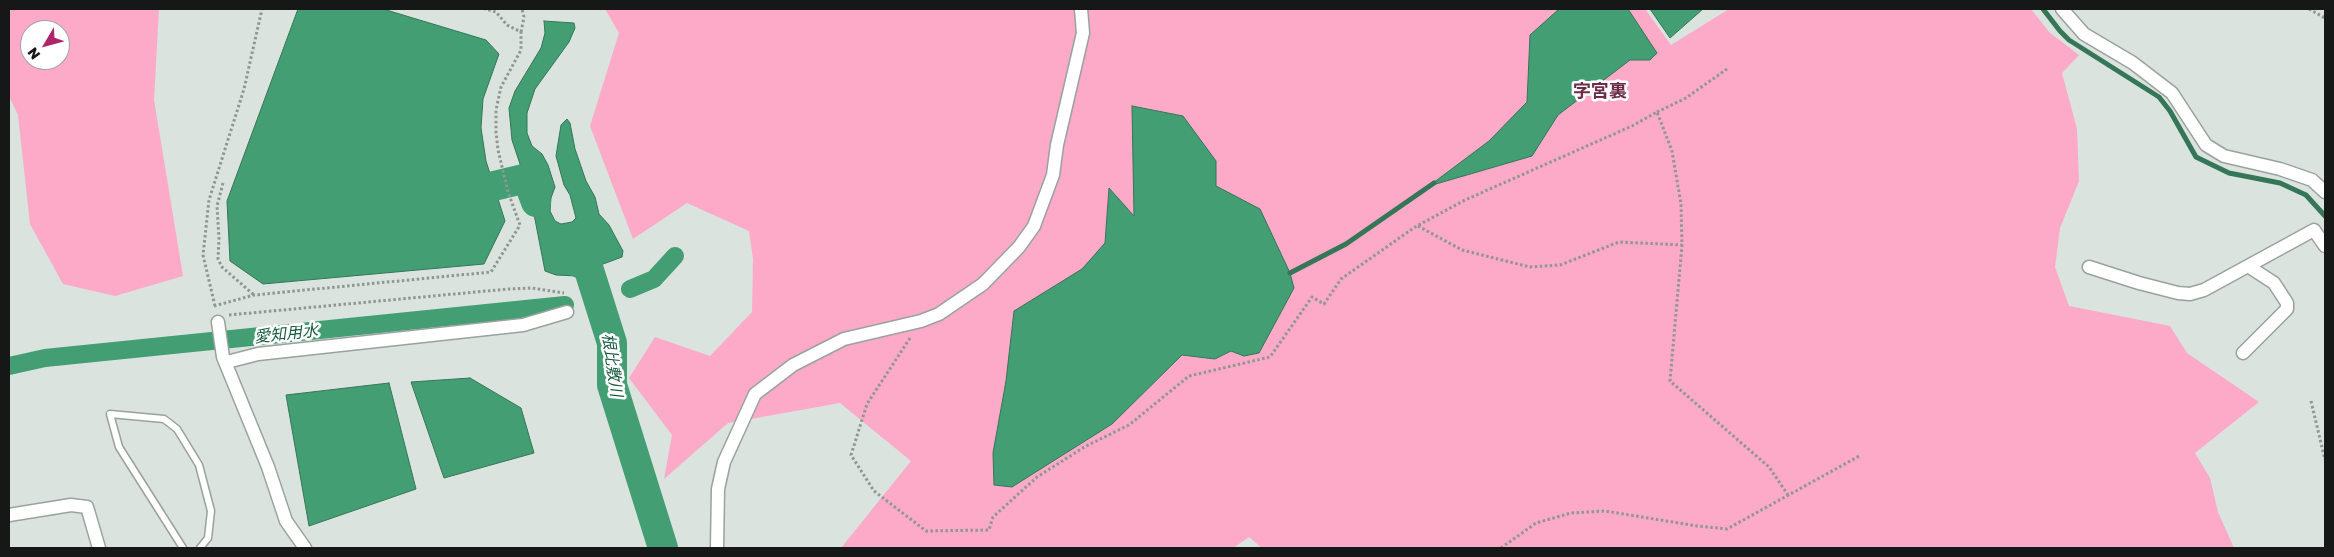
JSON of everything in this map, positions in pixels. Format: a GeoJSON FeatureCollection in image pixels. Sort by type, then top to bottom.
{"type":"FeatureCollection","features":[{"type":"Feature","properties":{"kind":"street"},"geometry":{"type":"LineString","coordinates":[[717,548],[718,489],[724,462],[755,394],[793,365],[844,339],[920,322],[939,314],[983,284],[1034,226],[1053,174],[1059,136],[1083,33],[1081,9]]}},
{"type":"Feature","properties":{"kind":"street"},"geometry":{"type":"LineString","coordinates":[[2062,9],[2084,34],[2133,63],[2172,93],[2206,145],[2224,156],[2280,168],[2312,180],[2325,192]]}},
{"type":"Feature","properties":{"kind":"street"},"geometry":{"type":"LineString","coordinates":[[2088,267],[2139,283],[2178,293],[2190,294],[2204,290],[2314,230],[2325,246]]}},
{"type":"Feature","properties":{"kind":"street"},"geometry":{"type":"LineString","coordinates":[[2242,353],[2287,309],[2287,302],[2274,283],[2248,266]]}},
{"type":"Feature","properties":{"kind":"street"},"geometry":{"type":"LineString","coordinates":[[225,359],[522,326],[567,312]]}},
{"type":"Feature","properties":{"kind":"street"},"geometry":{"type":"LineString","coordinates":[[217,317],[225,359],[268,467],[286,521],[305,548]]}},
{"type":"Feature","properties":{"kind":"street"},"geometry":{"type":"LineString","coordinates":[[9,515],[71,504],[87,507],[99,548]]}},
{"type":"Feature","properties":{"kind":"lane"},"geometry":{"type":"LineString","coordinates":[[183,548],[119,447],[110,414],[164,419],[177,429],[199,465],[211,511],[208,538],[200,548]]}},
{"type":"Feature","properties":{"kind":"path"},"geometry":{"type":"LineString","coordinates":[[262,9],[244,89],[209,200],[203,255],[217,317],[508,288],[532,288],[564,293]]}},
{"type":"Feature","properties":{"kind":"path"},"geometry":{"type":"LineString","coordinates":[[485,9],[498,10],[507,24],[521,32]]}},
{"type":"Feature","properties":{"kind":"path"},"geometry":{"type":"LineString","coordinates":[[214,306],[254,295],[491,272],[520,225],[508,192],[498,150],[496,110],[501,87],[521,50],[521,32],[524,17],[522,9]]}},
{"type":"Feature","properties":{"kind":"path"},"geometry":{"type":"LineString","coordinates":[[2309,9],[2325,18]]}},
{"type":"Feature","properties":{"kind":"path"},"geometry":{"type":"LineString","coordinates":[[920,322],[867,404],[851,455],[874,491],[926,530],[989,530],[993,517],[1037,477],[1086,446],[1129,424],[1189,376],[1270,357],[1312,297],[1324,304],[1341,279],[1418,226],[1465,200],[1632,126],[1686,98],[1727,69]]}},
{"type":"Feature","properties":{"kind":"path"},"geometry":{"type":"LineString","coordinates":[[1657,112],[1672,151],[1681,204],[1682,245],[1670,381],[1769,467],[1788,495]]}},
{"type":"Feature","properties":{"kind":"path"},"geometry":{"type":"LineString","coordinates":[[223,183],[217,206],[218,259],[222,267],[254,295]]}},
{"type":"Feature","properties":{"kind":"path"},"geometry":{"type":"LineString","coordinates":[[1418,226],[1462,250],[1530,268],[1560,265],[1619,242],[1682,245]]}},
{"type":"Feature","properties":{"kind":"path"},"geometry":{"type":"LineString","coordinates":[[2311,401],[2325,460]]}},
{"type":"Feature","properties":{"kind":"path"},"geometry":{"type":"LineString","coordinates":[[1501,548],[1536,523],[1571,513],[1605,511],[1727,529],[1861,456]]}},
{"type":"Feature","properties":{"kind":"shaded area"},"geometry":{"type":"Polygon","coordinates":[[[9,9],[159,9],[154,100],[183,276],[115,296],[63,284],[30,224],[18,115],[9,96],[9,9]]]}},
{"type":"Feature","properties":{"kind":"shaded area"},"geometry":{"type":"Polygon","coordinates":[[[298,9],[383,9],[486,40],[499,54],[483,99],[481,128],[486,161],[505,221],[484,264],[263,284],[230,261],[227,201],[298,9]]]}},
{"type":"Feature","properties":{"kind":"shaded area"},"geometry":{"type":"Polygon","coordinates":[[[605,9],[1645,9],[1671,45],[1729,9],[2031,9],[2050,33],[2079,55],[2062,73],[2077,129],[2079,181],[2060,228],[2055,267],[2069,306],[2170,326],[2187,353],[2259,402],[2195,453],[2210,478],[2218,512],[2234,548],[1262,548],[1249,537],[1233,548],[841,548],[911,461],[840,403],[728,423],[664,479],[672,435],[629,378],[655,337],[710,356],[752,312],[753,259],[749,231],[687,203],[633,239],[590,126],[619,33],[605,9]]]}},
{"type":"Feature","properties":{"kind":"shaded area"},"geometry":{"type":"Polygon","coordinates":[[[1559,9],[1628,9],[1657,53],[1650,60],[1630,60],[1558,115],[1532,156],[1429,186],[1489,141],[1527,102],[1530,35],[1559,9]]]}},
{"type":"Feature","properties":{"kind":"shaded area"},"geometry":{"type":"Polygon","coordinates":[[[1650,9],[1703,9],[1670,38],[1650,9]]]}},
{"type":"Feature","properties":{"kind":"shaded area"},"geometry":{"type":"Polygon","coordinates":[[[544,21],[574,23],[575,28],[569,42],[535,89],[527,113],[527,133],[532,146],[542,154],[548,165],[555,187],[551,198],[550,211],[555,221],[561,224],[572,222],[576,218],[556,156],[561,125],[567,119],[570,123],[575,149],[586,181],[595,197],[599,214],[609,225],[623,251],[622,257],[595,267],[595,272],[577,276],[556,275],[545,271],[532,204],[525,187],[514,188],[512,177],[523,173],[512,140],[509,108],[515,91],[541,48],[545,33],[544,21]]]}},
{"type":"Feature","properties":{"kind":"shaded area"},"geometry":{"type":"Polygon","coordinates":[[[1132,106],[1183,116],[1216,161],[1216,186],[1260,209],[1290,273],[1294,288],[1259,353],[1244,356],[1231,351],[1215,359],[1182,355],[1112,424],[1012,487],[994,485],[993,453],[1006,381],[1014,311],[1082,269],[1105,243],[1109,188],[1134,216],[1132,106]]]}},
{"type":"Feature","properties":{"kind":"shaded area"},"geometry":{"type":"Polygon","coordinates":[[[470,378],[521,408],[534,453],[444,478],[411,382],[470,378]]]}},
{"type":"Feature","properties":{"kind":"shaded area"},"geometry":{"type":"Polygon","coordinates":[[[389,383],[416,489],[309,526],[286,395],[389,383]]]}},
{"type":"Feature","properties":{"kind":"waterway"},"geometry":{"type":"LineString","coordinates":[[2043,9],[2069,40],[2159,97],[2170,111],[2196,157],[2229,173],[2280,183],[2306,195],[2325,216]]}},
{"type":"Feature","properties":{"kind":"waterway","name":"根比敷川"},"geometry":{"type":"LineString","coordinates":[[494,186],[527,178],[536,202]]}},
{"type":"Feature","properties":{"kind":"waterway"},"geometry":{"type":"LineString","coordinates":[[1290,273],[1346,244],[1434,183]]}},
{"type":"Feature","properties":{"kind":"waterway","name":"根比敷川"},"geometry":{"type":"LineString","coordinates":[[558,253],[588,267],[612,343],[612,385],[663,548]]}},
{"type":"Feature","properties":{"kind":"waterway","name":"愛知用水"},"geometry":{"type":"LineString","coordinates":[[630,289],[654,279],[675,256]]}},
{"type":"Feature","properties":{"kind":"waterway","name":"愛知用水"},"geometry":{"type":"LineString","coordinates":[[9,366],[45,358],[565,305]]}},
{"type":"Feature","properties":{"kind":"district","name":"字宮裏"},"geometry":{"type":"Point","coordinates":[1600,91]}}]}
